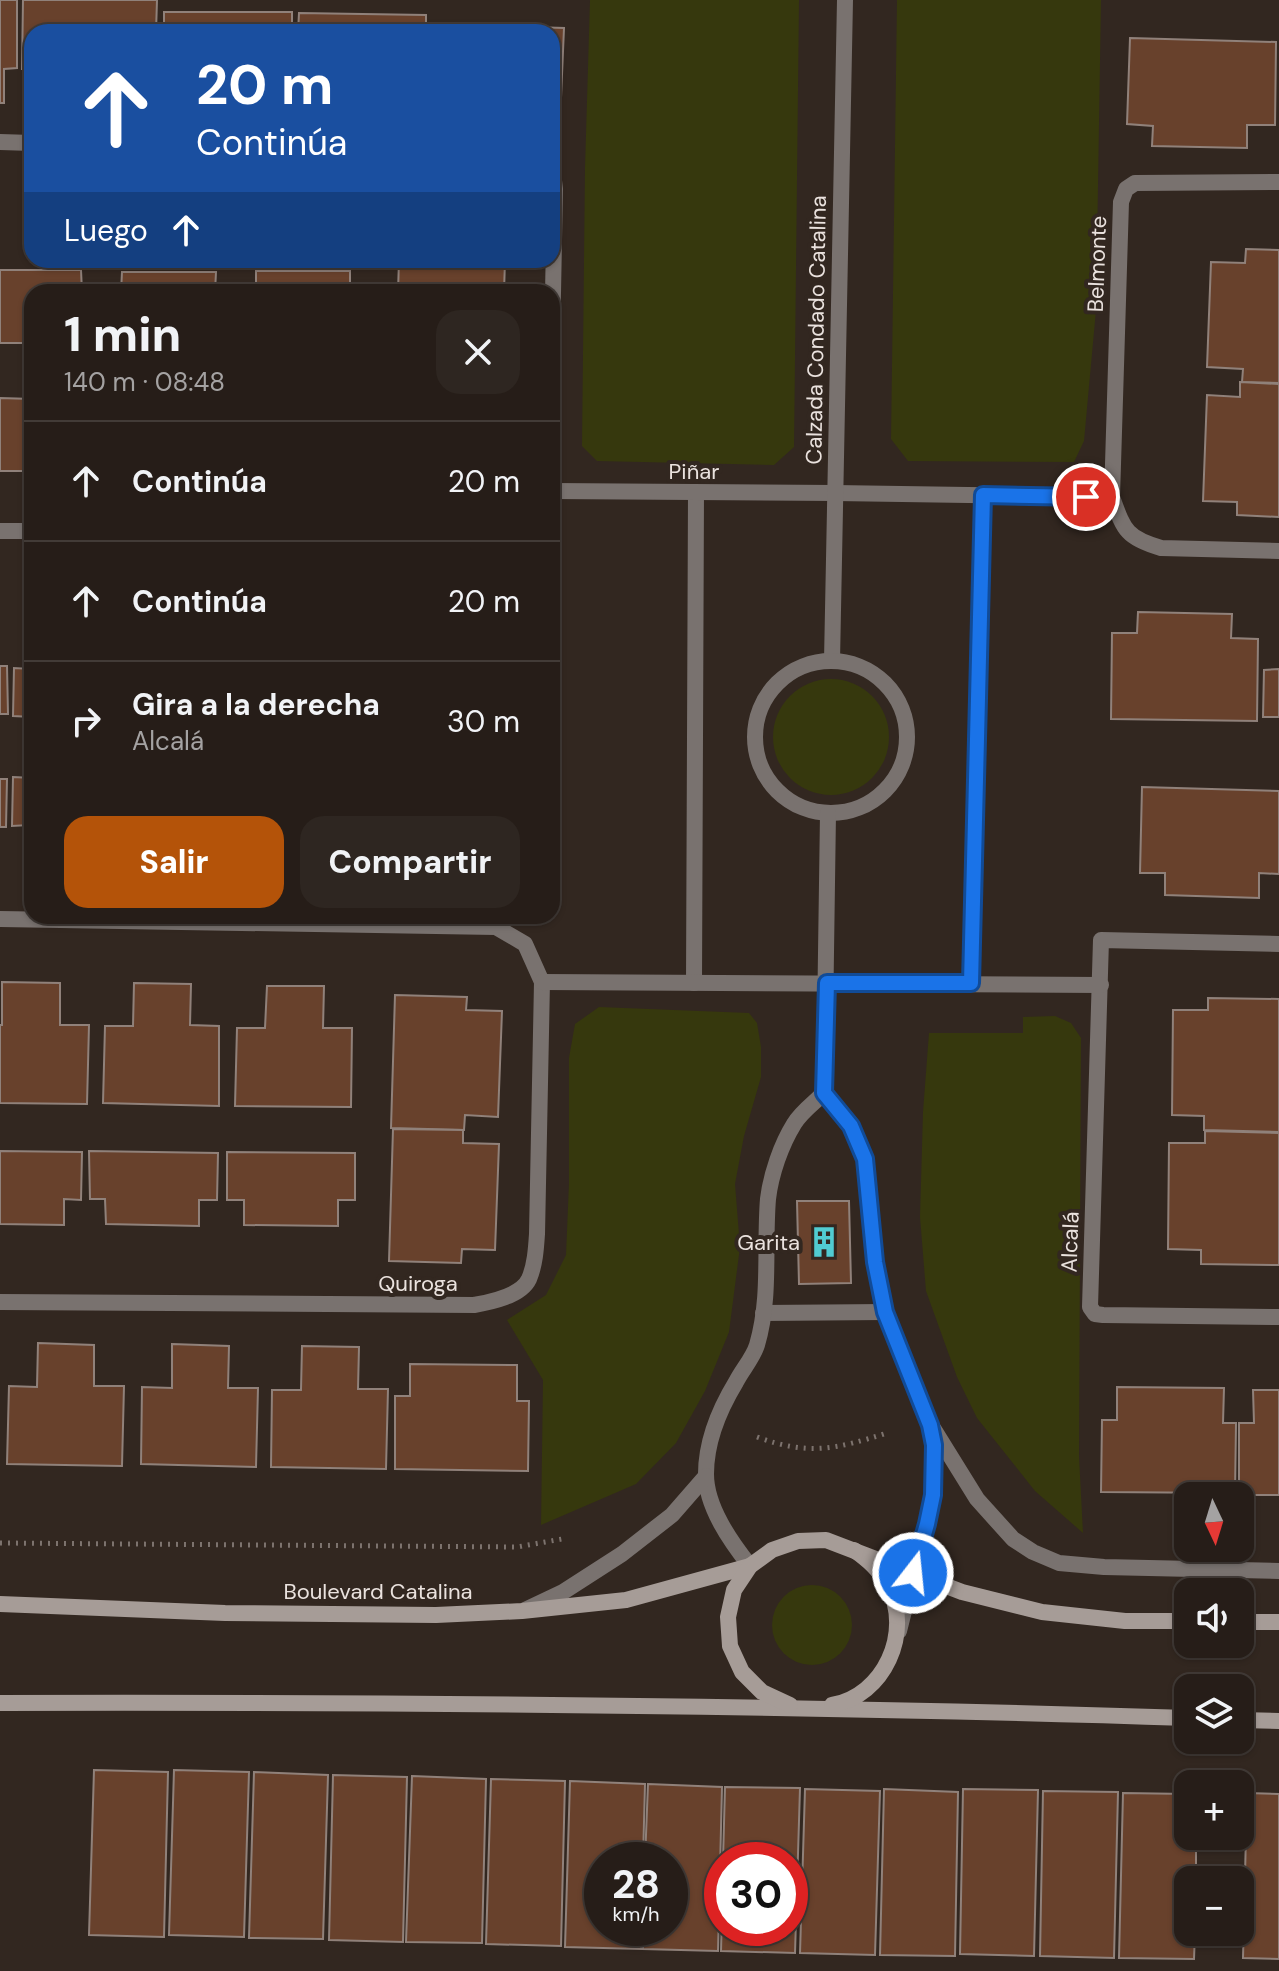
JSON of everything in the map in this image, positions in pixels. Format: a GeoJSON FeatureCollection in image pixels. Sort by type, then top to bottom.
{"type":"FeatureCollection","features":[{"type":"Feature","properties":{"kind":"street","name":"Calzada Condado Catalina"},"geometry":{"type":"LineString","coordinates":[[832,661],[845,0]]}},
{"type":"Feature","properties":{"kind":"street"},"geometry":{"type":"LineString","coordinates":[[0,142],[24,143]]}},
{"type":"Feature","properties":{"kind":"street","name":"Belmonte"},"geometry":{"type":"LineString","coordinates":[[1279,182],[1135,183],[1126,189],[1121,202],[1112,497],[1127,532],[1143,543],[1161,548],[1279,551]]}},
{"type":"Feature","properties":{"kind":"street","name":"Piñar"},"geometry":{"type":"LineString","coordinates":[[560,491],[835,493]]}},
{"type":"Feature","properties":{"kind":"street"},"geometry":{"type":"LineString","coordinates":[[694,983],[696,493]]}},
{"type":"Feature","properties":{"kind":"street"},"geometry":{"type":"LineString","coordinates":[[835,493],[1112,497]]}},
{"type":"Feature","properties":{"kind":"street"},"geometry":{"type":"LineString","coordinates":[[971,983],[983,495]]}},
{"type":"Feature","properties":{"kind":"street"},"geometry":{"type":"LineString","coordinates":[[0,531],[24,531]]}},
{"type":"Feature","properties":{"kind":"street"},"geometry":{"type":"LineString","coordinates":[[819,661],[846,662],[870,671],[890,688],[903,711],[907,737],[904,761],[893,781],[875,798],[854,808],[828,813],[807,809],[785,797],[769,780],[758,759],[755,735],[759,709],[773,687],[794,670],[819,661]]}},
{"type":"Feature","properties":{"kind":"street"},"geometry":{"type":"LineString","coordinates":[[828,813],[824,1093],[851,1126],[865,1159],[875,1262],[885,1312],[930,1425],[934,1445],[933,1495],[927,1524],[913,1573],[897,1641],[887,1666],[868,1688],[844,1703],[817,1708],[788,1705],[762,1692],[742,1672],[730,1646],[728,1617],[734,1590],[750,1566],[772,1550],[798,1541],[826,1540],[854,1550],[913,1573],[962,1592],[1042,1612],[1125,1621],[1174,1621]]}},
{"type":"Feature","properties":{"kind":"street","name":"Quiroga"},"geometry":{"type":"LineString","coordinates":[[0,919],[24,919]]}},
{"type":"Feature","properties":{"kind":"street","name":"Quiroga"},"geometry":{"type":"LineString","coordinates":[[0,1302],[474,1305],[502,1300],[528,1282],[536,1248],[542,982],[525,944],[496,927],[310,924]]}},
{"type":"Feature","properties":{"kind":"street","name":"Alcalá"},"geometry":{"type":"LineString","coordinates":[[1279,944],[1101,940],[1090,1307],[1095,1314],[1279,1317]]}},
{"type":"Feature","properties":{"kind":"street"},"geometry":{"type":"LineString","coordinates":[[542,982],[1101,985]]}},
{"type":"Feature","properties":{"kind":"street"},"geometry":{"type":"LineString","coordinates":[[750,1566],[714,1511],[706,1476],[711,1435],[729,1393],[756,1348],[767,1266],[768,1197],[775,1170],[795,1121],[824,1093]]}},
{"type":"Feature","properties":{"kind":"street"},"geometry":{"type":"LineString","coordinates":[[763,1313],[885,1312]]}},
{"type":"Feature","properties":{"kind":"street"},"geometry":{"type":"LineString","coordinates":[[930,1425],[977,1499],[1013,1539],[1059,1563],[1279,1571]]}},
{"type":"Feature","properties":{"kind":"street"},"geometry":{"type":"LineString","coordinates":[[522,1611],[563,1592],[622,1554],[672,1515],[706,1476]]}},
{"type":"Feature","properties":{"kind":"street"},"geometry":{"type":"LineString","coordinates":[[854,1550],[875,1565],[890,1588],[898,1614],[897,1641]]}},
{"type":"Feature","properties":{"kind":"street","name":"Boulevard Catalina"},"geometry":{"type":"LineString","coordinates":[[0,1604],[225,1613],[436,1615],[522,1611],[626,1600],[750,1566]]}},
{"type":"Feature","properties":{"kind":"street"},"geometry":{"type":"LineString","coordinates":[[1254,1622],[1279,1622]]}},
{"type":"Feature","properties":{"kind":"street"},"geometry":{"type":"LineString","coordinates":[[0,1703],[680,1705],[1174,1718]]}},
{"type":"Feature","properties":{"kind":"street"},"geometry":{"type":"LineString","coordinates":[[1254,1720],[1279,1721]]}},
{"type":"Feature","properties":{"kind":"shaded area"},"geometry":{"type":"Polygon","coordinates":[[[590,0],[799,0],[794,447],[774,465],[597,461],[582,446],[590,0]]]}},
{"type":"Feature","properties":{"kind":"shaded area"},"geometry":{"type":"Polygon","coordinates":[[[897,0],[1101,0],[1096,310],[1084,441],[1074,462],[908,461],[891,439],[897,0]]]}},
{"type":"Feature","properties":{"kind":"shaded area"},"geometry":{"type":"Polygon","coordinates":[[[831,679],[853,684],[872,696],[884,715],[889,737],[884,759],[872,778],[853,790],[831,795],[809,790],[790,778],[778,759],[773,737],[778,715],[790,696],[809,684],[831,679]]]}},
{"type":"Feature","properties":{"kind":"shaded area"},"geometry":{"type":"Polygon","coordinates":[[[599,1007],[749,1013],[757,1023],[761,1077],[744,1136],[735,1184],[740,1247],[729,1332],[705,1391],[676,1443],[636,1484],[541,1525],[543,1380],[507,1320],[546,1295],[566,1255],[569,1058],[575,1024],[599,1007]]]}},
{"type":"Feature","properties":{"kind":"shaded area"},"geometry":{"type":"Polygon","coordinates":[[[1055,1016],[1071,1023],[1081,1038],[1079,1456],[1083,1533],[1035,1491],[977,1418],[957,1377],[926,1291],[920,1217],[929,1033],[1023,1033],[1023,1017],[1055,1016]]]}},
{"type":"Feature","properties":{"kind":"shaded area"},"geometry":{"type":"Polygon","coordinates":[[[804,1585],[820,1585],[834,1592],[845,1603],[852,1617],[849,1640],[834,1658],[820,1665],[804,1665],[790,1658],[779,1647],[772,1633],[772,1617],[779,1603],[790,1592],[804,1585]]]}},
{"type":"Feature","properties":{"kind":"building"},"geometry":{"type":"Polygon","coordinates":[[[0,0],[17,0],[17,68],[4,69],[4,103],[0,103],[0,0]]]}},
{"type":"Feature","properties":{"kind":"building"},"geometry":{"type":"Polygon","coordinates":[[[23,0],[157,0],[156,24],[24,24],[22,69],[23,0]]]}},
{"type":"Feature","properties":{"kind":"building"},"geometry":{"type":"Polygon","coordinates":[[[164,12],[292,12],[292,24],[164,24],[164,12]]]}},
{"type":"Feature","properties":{"kind":"building"},"geometry":{"type":"Polygon","coordinates":[[[299,13],[426,15],[426,24],[298,24],[299,13]]]}},
{"type":"Feature","properties":{"kind":"building"},"geometry":{"type":"Polygon","coordinates":[[[560,28],[564,28],[560,98],[560,28]]]}},
{"type":"Feature","properties":{"kind":"building"},"geometry":{"type":"Polygon","coordinates":[[[1130,38],[1276,42],[1275,125],[1247,125],[1247,148],[1152,146],[1153,126],[1127,124],[1130,38]]]}},
{"type":"Feature","properties":{"kind":"building"},"geometry":{"type":"Polygon","coordinates":[[[1246,249],[1279,250],[1279,383],[1242,382],[1243,369],[1207,367],[1211,262],[1245,263],[1246,249]]]}},
{"type":"Feature","properties":{"kind":"building"},"geometry":{"type":"Polygon","coordinates":[[[399,268],[505,268],[504,284],[398,284],[399,268]]]}},
{"type":"Feature","properties":{"kind":"building"},"geometry":{"type":"Polygon","coordinates":[[[0,270],[81,270],[82,284],[24,284],[24,343],[0,343],[0,270]]]}},
{"type":"Feature","properties":{"kind":"building"},"geometry":{"type":"Polygon","coordinates":[[[256,271],[350,271],[350,284],[256,284],[256,271]]]}},
{"type":"Feature","properties":{"kind":"building"},"geometry":{"type":"Polygon","coordinates":[[[122,272],[216,272],[215,284],[121,284],[122,272]]]}},
{"type":"Feature","properties":{"kind":"building"},"geometry":{"type":"Polygon","coordinates":[[[1240,382],[1279,384],[1279,517],[1237,515],[1237,502],[1203,501],[1207,395],[1240,397],[1240,382]]]}},
{"type":"Feature","properties":{"kind":"building"},"geometry":{"type":"Polygon","coordinates":[[[0,398],[24,399],[24,471],[0,471],[0,398]]]}},
{"type":"Feature","properties":{"kind":"building"},"geometry":{"type":"Polygon","coordinates":[[[1138,612],[1232,614],[1231,638],[1258,639],[1257,721],[1111,719],[1112,633],[1137,633],[1138,612]]]}},
{"type":"Feature","properties":{"kind":"building"},"geometry":{"type":"Polygon","coordinates":[[[0,666],[7,666],[8,714],[0,714],[0,666]]]}},
{"type":"Feature","properties":{"kind":"building"},"geometry":{"type":"Polygon","coordinates":[[[14,668],[24,669],[24,717],[13,716],[14,668]]]}},
{"type":"Feature","properties":{"kind":"building"},"geometry":{"type":"Polygon","coordinates":[[[1279,669],[1279,717],[1263,717],[1264,670],[1279,669]]]}},
{"type":"Feature","properties":{"kind":"building"},"geometry":{"type":"Polygon","coordinates":[[[13,777],[24,778],[24,825],[12,826],[13,777]]]}},
{"type":"Feature","properties":{"kind":"building"},"geometry":{"type":"Polygon","coordinates":[[[0,779],[7,779],[6,827],[0,827],[0,779]]]}},
{"type":"Feature","properties":{"kind":"building"},"geometry":{"type":"Polygon","coordinates":[[[1142,787],[1279,791],[1279,874],[1259,873],[1259,898],[1165,895],[1165,873],[1140,873],[1142,787]]]}},
{"type":"Feature","properties":{"kind":"building"},"geometry":{"type":"Polygon","coordinates":[[[2,982],[60,983],[60,1025],[89,1025],[87,1104],[0,1103],[2,982]]]}},
{"type":"Feature","properties":{"kind":"building"},"geometry":{"type":"Polygon","coordinates":[[[134,983],[191,984],[190,1025],[219,1026],[219,1106],[103,1103],[105,1026],[133,1026],[134,983]]]}},
{"type":"Feature","properties":{"kind":"building"},"geometry":{"type":"Polygon","coordinates":[[[267,986],[324,986],[323,1028],[352,1028],[351,1107],[235,1106],[237,1028],[265,1028],[267,986]]]}},
{"type":"Feature","properties":{"kind":"building"},"geometry":{"type":"Polygon","coordinates":[[[395,995],[467,997],[466,1010],[502,1011],[498,1117],[465,1115],[464,1130],[391,1128],[395,995]]]}},
{"type":"Feature","properties":{"kind":"building"},"geometry":{"type":"Polygon","coordinates":[[[1208,998],[1279,999],[1279,1132],[1204,1130],[1204,1116],[1172,1115],[1173,1010],[1208,1010],[1208,998]]]}},
{"type":"Feature","properties":{"kind":"building"},"geometry":{"type":"Polygon","coordinates":[[[393,1129],[463,1130],[463,1143],[499,1144],[495,1250],[462,1249],[461,1263],[389,1261],[393,1129]]]}},
{"type":"Feature","properties":{"kind":"building"},"geometry":{"type":"Polygon","coordinates":[[[1205,1131],[1279,1133],[1279,1265],[1201,1264],[1201,1250],[1168,1249],[1169,1143],[1205,1143],[1205,1131]]]}},
{"type":"Feature","properties":{"kind":"building"},"geometry":{"type":"Polygon","coordinates":[[[0,1151],[82,1152],[81,1200],[64,1199],[64,1225],[0,1224],[0,1151]]]}},
{"type":"Feature","properties":{"kind":"building"},"geometry":{"type":"Polygon","coordinates":[[[89,1151],[218,1153],[217,1200],[199,1200],[199,1226],[106,1224],[105,1199],[90,1199],[89,1151]]]}},
{"type":"Feature","properties":{"kind":"building"},"geometry":{"type":"Polygon","coordinates":[[[227,1152],[355,1153],[355,1200],[338,1200],[338,1226],[244,1225],[244,1200],[227,1200],[227,1152]]]}},
{"type":"Feature","properties":{"kind":"building","name":"Garita"},"geometry":{"type":"Polygon","coordinates":[[[797,1201],[849,1201],[851,1283],[799,1284],[797,1201]]]}},
{"type":"Feature","properties":{"kind":"building"},"geometry":{"type":"Polygon","coordinates":[[[38,1343],[94,1345],[94,1386],[124,1386],[122,1466],[7,1464],[9,1386],[37,1387],[38,1343]]]}},
{"type":"Feature","properties":{"kind":"building"},"geometry":{"type":"Polygon","coordinates":[[[172,1344],[229,1346],[228,1388],[258,1388],[256,1467],[141,1464],[142,1387],[172,1388],[172,1344]]]}},
{"type":"Feature","properties":{"kind":"building"},"geometry":{"type":"Polygon","coordinates":[[[302,1346],[359,1347],[358,1389],[388,1389],[386,1469],[271,1467],[272,1390],[301,1390],[302,1346]]]}},
{"type":"Feature","properties":{"kind":"building"},"geometry":{"type":"Polygon","coordinates":[[[410,1364],[517,1365],[517,1401],[529,1401],[528,1471],[395,1469],[395,1396],[410,1396],[410,1364]]]}},
{"type":"Feature","properties":{"kind":"building"},"geometry":{"type":"Polygon","coordinates":[[[1117,1387],[1224,1388],[1223,1423],[1236,1423],[1235,1482],[1174,1482],[1174,1493],[1101,1492],[1102,1420],[1117,1420],[1117,1387]]]}},
{"type":"Feature","properties":{"kind":"building"},"geometry":{"type":"Polygon","coordinates":[[[1253,1390],[1279,1390],[1279,1495],[1254,1495],[1254,1482],[1239,1482],[1239,1423],[1254,1423],[1253,1390]]]}},
{"type":"Feature","properties":{"kind":"building"},"geometry":{"type":"Polygon","coordinates":[[[94,1770],[168,1772],[164,1937],[89,1935],[94,1770]]]}},
{"type":"Feature","properties":{"kind":"building"},"geometry":{"type":"Polygon","coordinates":[[[174,1770],[249,1772],[244,1937],[169,1935],[174,1770]]]}},
{"type":"Feature","properties":{"kind":"building"},"geometry":{"type":"Polygon","coordinates":[[[254,1772],[328,1775],[323,1939],[249,1938],[254,1772]]]}},
{"type":"Feature","properties":{"kind":"building"},"geometry":{"type":"Polygon","coordinates":[[[333,1775],[407,1777],[403,1942],[329,1940],[333,1775]]]}},
{"type":"Feature","properties":{"kind":"building"},"geometry":{"type":"Polygon","coordinates":[[[412,1776],[486,1779],[482,1943],[406,1942],[412,1776]]]}},
{"type":"Feature","properties":{"kind":"building"},"geometry":{"type":"Polygon","coordinates":[[[491,1779],[565,1781],[561,1946],[486,1944],[491,1779]]]}},
{"type":"Feature","properties":{"kind":"building"},"geometry":{"type":"Polygon","coordinates":[[[570,1781],[645,1784],[643,1842],[584,1842],[584,1946],[641,1946],[641,1949],[565,1947],[570,1781]]]}},
{"type":"Feature","properties":{"kind":"building"},"geometry":{"type":"Polygon","coordinates":[[[648,1784],[722,1787],[721,1842],[704,1842],[704,1946],[718,1946],[718,1951],[643,1949],[643,1946],[688,1946],[688,1842],[646,1842],[648,1784]]]}},
{"type":"Feature","properties":{"kind":"building"},"geometry":{"type":"Polygon","coordinates":[[[725,1787],[800,1788],[798,1842],[723,1842],[725,1787]]]}},
{"type":"Feature","properties":{"kind":"building"},"geometry":{"type":"Polygon","coordinates":[[[805,1789],[880,1791],[875,1955],[800,1953],[800,1946],[808,1946],[808,1842],[803,1842],[805,1789]]]}},
{"type":"Feature","properties":{"kind":"building"},"geometry":{"type":"Polygon","coordinates":[[[884,1789],[958,1792],[955,1956],[880,1955],[884,1789]]]}},
{"type":"Feature","properties":{"kind":"building"},"geometry":{"type":"Polygon","coordinates":[[[963,1789],[1038,1790],[1034,1956],[960,1954],[963,1789]]]}},
{"type":"Feature","properties":{"kind":"building"},"geometry":{"type":"Polygon","coordinates":[[[1043,1791],[1118,1792],[1114,1958],[1040,1956],[1043,1791]]]}},
{"type":"Feature","properties":{"kind":"building"},"geometry":{"type":"Polygon","coordinates":[[[1123,1793],[1174,1794],[1174,1850],[1196,1850],[1196,1866],[1174,1866],[1174,1946],[1194,1946],[1194,1959],[1119,1958],[1123,1793]]]}},
{"type":"Feature","properties":{"kind":"building"},"geometry":{"type":"Polygon","coordinates":[[[1254,1793],[1279,1794],[1279,1959],[1243,1958],[1243,1946],[1254,1946],[1254,1866],[1245,1866],[1246,1850],[1254,1850],[1254,1793]]]}},
{"type":"Feature","properties":{"kind":"building"},"geometry":{"type":"Polygon","coordinates":[[[721,1946],[795,1946],[795,1953],[721,1951],[721,1946]]]}},
{"type":"Feature","properties":{"kind":"place","name":"Garita"},"geometry":{"type":"Point","coordinates":[824,1242]}},
{"type":"Feature","properties":{"kind":"route"},"geometry":{"type":"LineString","coordinates":[[913,1573],[933,1495],[934,1445],[930,1425],[885,1312],[875,1262],[865,1159],[851,1126],[824,1093],[827,983],[971,983],[983,495],[1086,497]]}}]}
